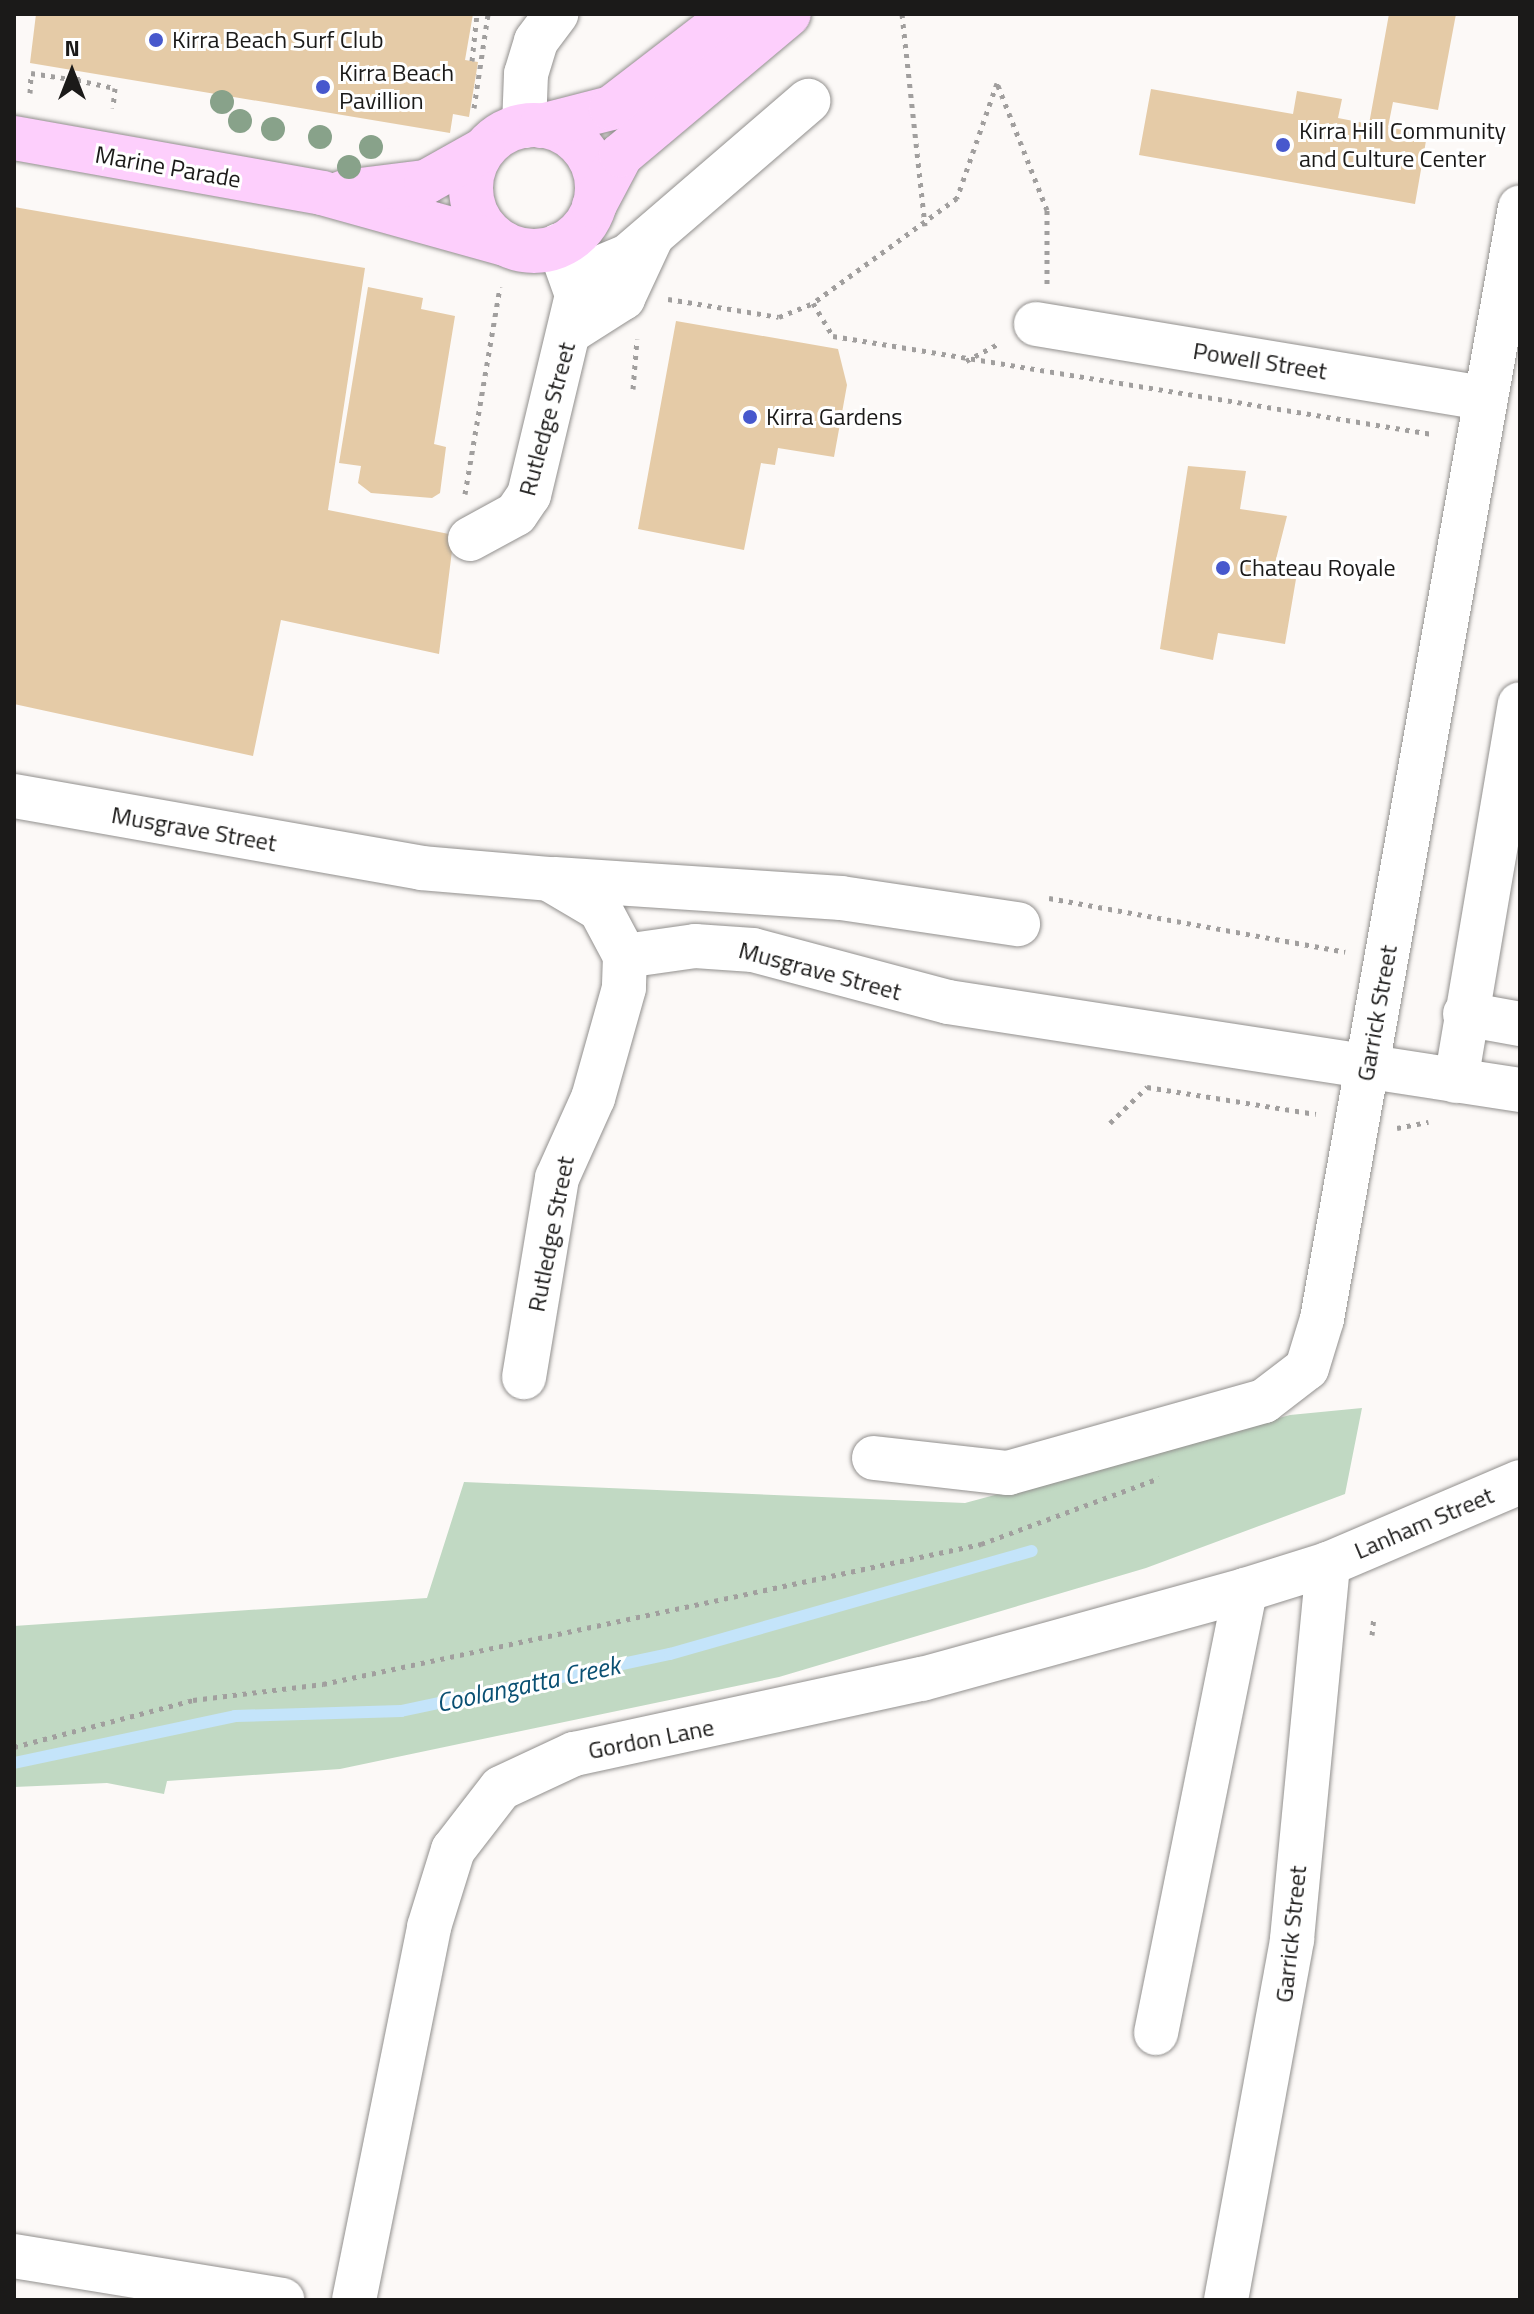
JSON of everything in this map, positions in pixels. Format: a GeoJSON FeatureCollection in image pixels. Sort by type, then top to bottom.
{"type":"FeatureCollection","features":[{"type":"Feature","properties":{"kind":"main road"},"geometry":{"type":"LineString","coordinates":[[733,14],[611,108],[532,126],[483,150],[471,197],[503,261],[536,251],[567,262],[621,155],[789,14]]}},
{"type":"Feature","properties":{"kind":"main road"},"geometry":{"type":"LineString","coordinates":[[532,126],[567,135],[587,155],[596,181],[593,208]]}},
{"type":"Feature","properties":{"kind":"main road","name":"Marine Parade"},"geometry":{"type":"LineString","coordinates":[[14,138],[322,193],[503,261]]}},
{"type":"Feature","properties":{"kind":"main road","name":"Marine Parade"},"geometry":{"type":"LineString","coordinates":[[322,193],[426,182],[483,150]]}},
{"type":"Feature","properties":{"kind":"street"},"geometry":{"type":"LineString","coordinates":[[532,126],[526,74],[536,41],[556,14]]}},
{"type":"Feature","properties":{"kind":"street"},"geometry":{"type":"LineString","coordinates":[[567,262],[617,263],[653,236],[808,101]]}},
{"type":"Feature","properties":{"kind":"street","name":"Garrick Street"},"geometry":{"type":"LineString","coordinates":[[874,1458],[1008,1473],[1264,1401],[1307,1368],[1368,1067],[1481,413],[1520,207]]}},
{"type":"Feature","properties":{"kind":"street"},"geometry":{"type":"LineString","coordinates":[[571,331],[623,298],[653,236]]}},
{"type":"Feature","properties":{"kind":"street","name":"Rutledge Street"},"geometry":{"type":"LineString","coordinates":[[470,539],[527,501],[571,331],[567,262]]}},
{"type":"Feature","properties":{"kind":"street","name":"Powell Street"},"geometry":{"type":"LineString","coordinates":[[1036,324],[1481,413]]}},
{"type":"Feature","properties":{"kind":"street"},"geometry":{"type":"LineString","coordinates":[[1456,1081],[1520,704]]}},
{"type":"Feature","properties":{"kind":"street","name":"Musgrave Street"},"geometry":{"type":"LineString","coordinates":[[14,796],[394,864],[549,879],[600,909],[625,956],[695,946],[753,950],[948,1002],[1520,1090]]}},
{"type":"Feature","properties":{"kind":"street"},"geometry":{"type":"LineString","coordinates":[[549,879],[841,898],[1018,924]]}},
{"type":"Feature","properties":{"kind":"street","name":"Rutledge Street"},"geometry":{"type":"LineString","coordinates":[[524,1377],[557,1178],[598,1084],[625,956]]}},
{"type":"Feature","properties":{"kind":"street"},"geometry":{"type":"LineString","coordinates":[[1465,1014],[1520,1024]]}},
{"type":"Feature","properties":{"kind":"street","name":"Lanham Street"},"geometry":{"type":"LineString","coordinates":[[1328,1564],[1520,1482]]}},
{"type":"Feature","properties":{"kind":"street","name":"Garrick Street"},"geometry":{"type":"LineString","coordinates":[[1226,2300],[1290,1953],[1328,1564]]}},
{"type":"Feature","properties":{"kind":"street","name":"Gordon Lane"},"geometry":{"type":"LineString","coordinates":[[354,2300],[429,1927],[453,1850],[501,1788],[574,1754],[908,1683],[1328,1564]]}},
{"type":"Feature","properties":{"kind":"street"},"geometry":{"type":"LineString","coordinates":[[1156,2033],[1245,1590]]}},
{"type":"Feature","properties":{"kind":"street"},"geometry":{"type":"LineString","coordinates":[[14,2256],[282,2300]]}},
{"type":"Feature","properties":{"kind":"path"},"geometry":{"type":"LineString","coordinates":[[472,61],[477,14]]}},
{"type":"Feature","properties":{"kind":"path"},"geometry":{"type":"LineString","coordinates":[[902,14],[925,227]]}},
{"type":"Feature","properties":{"kind":"path"},"geometry":{"type":"LineString","coordinates":[[73,80],[78,72]]}},
{"type":"Feature","properties":{"kind":"path"},"geometry":{"type":"LineString","coordinates":[[30,93],[31,73],[85,82],[115,88],[113,108]]}},
{"type":"Feature","properties":{"kind":"path"},"geometry":{"type":"LineString","coordinates":[[659,301],[682,297],[779,317],[813,303],[925,227],[957,198],[997,83],[1047,210],[1050,274],[1036,324],[966,361]]}},
{"type":"Feature","properties":{"kind":"path"},"geometry":{"type":"LineString","coordinates":[[470,539],[460,518],[503,261]]}},
{"type":"Feature","properties":{"kind":"path"},"geometry":{"type":"LineString","coordinates":[[813,303],[833,336],[1421,438],[1481,413]]}},
{"type":"Feature","properties":{"kind":"path"},"geometry":{"type":"LineString","coordinates":[[633,389],[639,330]]}},
{"type":"Feature","properties":{"kind":"path"},"geometry":{"type":"LineString","coordinates":[[1052,896],[1353,953]]}},
{"type":"Feature","properties":{"kind":"path"},"geometry":{"type":"LineString","coordinates":[[1110,1123],[1147,1087],[1407,1130],[1415,1123],[1444,1124]]}},
{"type":"Feature","properties":{"kind":"path"},"geometry":{"type":"LineString","coordinates":[[14,1747],[193,1700],[323,1684],[981,1544],[1170,1473],[1184,1423]]}},
{"type":"Feature","properties":{"kind":"path"},"geometry":{"type":"LineString","coordinates":[[1372,1635],[1374,1617]]}},
{"type":"Feature","properties":{"kind":"green space"},"geometry":{"type":"Polygon","coordinates":[[[1362,1408],[1345,1494],[1146,1568],[779,1677],[340,1769],[167,1781],[164,1794],[107,1783],[14,1787],[14,1626],[427,1598],[464,1482],[965,1503],[1290,1415],[1362,1408]]]}},
{"type":"Feature","properties":{"kind":"building","name":"Kirra Beach Pavillion"},"geometry":{"type":"Polygon","coordinates":[[[36,14],[473,14],[465,60],[478,62],[469,117],[453,114],[450,133],[30,63],[36,14]]]}},
{"type":"Feature","properties":{"kind":"building","name":"Kirra Hill Community and Culture Center"},"geometry":{"type":"Polygon","coordinates":[[[1389,14],[1456,14],[1438,110],[1393,102],[1388,127],[1427,135],[1415,204],[1139,155],[1151,89],[1293,114],[1297,91],[1342,99],[1338,118],[1369,124],[1389,14]]]}},
{"type":"Feature","properties":{"kind":"building"},"geometry":{"type":"Polygon","coordinates":[[[14,207],[365,268],[328,510],[454,535],[439,654],[281,620],[253,756],[14,704],[14,207]]]}},
{"type":"Feature","properties":{"kind":"building"},"geometry":{"type":"Polygon","coordinates":[[[368,287],[423,298],[421,309],[455,316],[434,444],[446,447],[440,493],[432,498],[371,493],[358,483],[361,466],[339,463],[368,287]]]}},
{"type":"Feature","properties":{"kind":"building","name":"Kirra Gardens"},"geometry":{"type":"Polygon","coordinates":[[[676,321],[838,349],[847,385],[834,457],[778,448],[775,465],[761,463],[744,550],[638,529],[676,321]]]}},
{"type":"Feature","properties":{"kind":"building","name":"Chateau Royale"},"geometry":{"type":"Polygon","coordinates":[[[1188,466],[1246,471],[1240,509],[1287,516],[1272,575],[1296,579],[1285,644],[1218,633],[1213,660],[1160,649],[1188,466]]]}},
{"type":"Feature","properties":{"kind":"waterway","name":"Coolangatta Creek"},"geometry":{"type":"LineString","coordinates":[[14,1763],[235,1716],[401,1711],[670,1654],[1032,1551]]}},
{"type":"Feature","properties":{"kind":"place","name":"Kirra Beach Surf Club"},"geometry":{"type":"Point","coordinates":[156,40]}},
{"type":"Feature","properties":{"kind":"place","name":"Kirra Beach Pavillion"},"geometry":{"type":"Point","coordinates":[323,87]}},
{"type":"Feature","properties":{"kind":"place","name":"Kirra Hill Community and Culture Center"},"geometry":{"type":"Point","coordinates":[1283,145]}},
{"type":"Feature","properties":{"kind":"place","name":"Kirra Gardens"},"geometry":{"type":"Point","coordinates":[750,417]}},
{"type":"Feature","properties":{"kind":"place","name":"Chateau Royale"},"geometry":{"type":"Point","coordinates":[1223,568]}}]}
